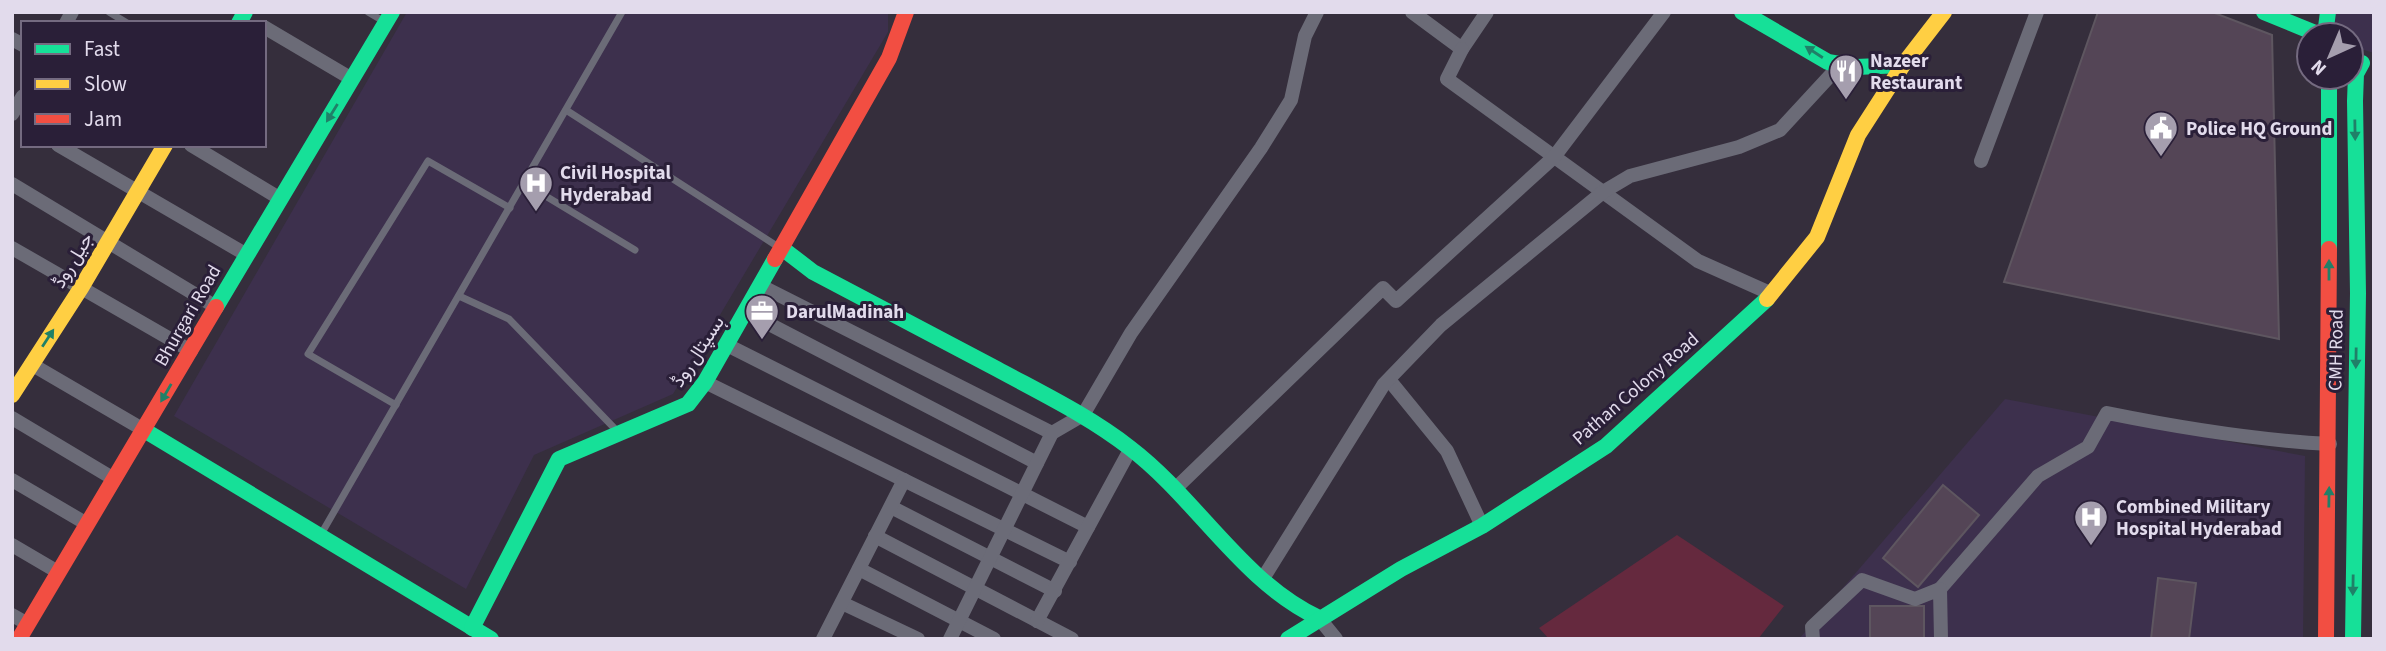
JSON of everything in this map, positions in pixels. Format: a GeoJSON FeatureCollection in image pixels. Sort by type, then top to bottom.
{"type":"FeatureCollection","features":[{"type":"Feature","properties":{"kind":"street","name":"ہسپتال روڈ"},"geometry":{"type":"LineString","coordinates":[[472,628],[559,459],[688,404],[705,382],[783,249],[889,58],[900,32],[903,12]]}},
{"type":"Feature","properties":{"kind":"street"},"geometry":{"type":"LineString","coordinates":[[950,639],[973,587],[1052,433],[1083,415],[1130,333],[1261,148],[1290,100],[1305,36],[1317,12]]}},
{"type":"Feature","properties":{"kind":"street"},"geometry":{"type":"LineString","coordinates":[[1412,12],[1462,49]]}},
{"type":"Feature","properties":{"kind":"street"},"geometry":{"type":"LineString","coordinates":[[1487,12],[1462,49],[1447,79],[1698,261],[1772,294]]}},
{"type":"Feature","properties":{"kind":"street"},"geometry":{"type":"LineString","coordinates":[[1176,488],[1383,288],[1396,301],[1554,157],[1664,12]]}},
{"type":"Feature","properties":{"kind":"street"},"geometry":{"type":"LineString","coordinates":[[1742,12],[1840,65],[1856,68],[1903,65]]}},
{"type":"Feature","properties":{"kind":"street","name":"Pathan Colony Road"},"geometry":{"type":"LineString","coordinates":[[1288,639],[1319,618],[1482,526],[1606,446],[1772,294],[1817,237],[1858,135],[1903,65],[1944,12]]}},
{"type":"Feature","properties":{"kind":"street"},"geometry":{"type":"LineString","coordinates":[[1981,161],[2037,12]]}},
{"type":"Feature","properties":{"kind":"street"},"geometry":{"type":"LineString","coordinates":[[2264,12],[2295,24]]}},
{"type":"Feature","properties":{"kind":"street","name":"Bhurgari Road"},"geometry":{"type":"LineString","coordinates":[[19,639],[279,198],[389,18]]}},
{"type":"Feature","properties":{"kind":"street"},"geometry":{"type":"LineString","coordinates":[[266,28],[352,79]]}},
{"type":"Feature","properties":{"kind":"street"},"geometry":{"type":"LineString","coordinates":[[1262,580],[1384,384],[1390,381],[1441,325],[1604,192],[1630,176],[1739,148],[1780,130],[1812,99],[1840,65]]}},
{"type":"Feature","properties":{"kind":"street","name":"CMH Road"},"geometry":{"type":"LineString","coordinates":[[2326,639],[2330,444],[2329,91]]}},
{"type":"Feature","properties":{"kind":"street","name":"CMH Road"},"geometry":{"type":"LineString","coordinates":[[2353,639],[2357,293],[2356,91]]}},
{"type":"Feature","properties":{"kind":"street"},"geometry":{"type":"LineString","coordinates":[[12,116],[21,100]]}},
{"type":"Feature","properties":{"kind":"street"},"geometry":{"type":"LineString","coordinates":[[61,147],[247,255]]}},
{"type":"Feature","properties":{"kind":"street","name":"جیل روڈ"},"geometry":{"type":"LineString","coordinates":[[12,395],[81,288],[164,147]]}},
{"type":"Feature","properties":{"kind":"street"},"geometry":{"type":"LineString","coordinates":[[194,147],[279,198]]}},
{"type":"Feature","properties":{"kind":"street"},"geometry":{"type":"LineString","coordinates":[[12,184],[216,307]]}},
{"type":"Feature","properties":{"kind":"street"},"geometry":{"type":"LineString","coordinates":[[12,248],[191,351]]}},
{"type":"Feature","properties":{"kind":"street"},"geometry":{"type":"LineString","coordinates":[[783,249],[813,272],[1083,415],[1131,448],[1176,488],[1262,580],[1290,605],[1319,618],[1336,639]]}},
{"type":"Feature","properties":{"kind":"street"},"geometry":{"type":"LineString","coordinates":[[761,286],[1052,433]]}},
{"type":"Feature","properties":{"kind":"street"},"geometry":{"type":"LineString","coordinates":[[746,312],[1037,463]]}},
{"type":"Feature","properties":{"kind":"street"},"geometry":{"type":"LineString","coordinates":[[727,345],[1088,527]]}},
{"type":"Feature","properties":{"kind":"street"},"geometry":{"type":"LineString","coordinates":[[31,364],[492,639]]}},
{"type":"Feature","properties":{"kind":"street"},"geometry":{"type":"LineString","coordinates":[[1390,381],[1447,450],[1482,526]]}},
{"type":"Feature","properties":{"kind":"street"},"geometry":{"type":"LineString","coordinates":[[705,382],[1070,562]]}},
{"type":"Feature","properties":{"kind":"street"},"geometry":{"type":"LineString","coordinates":[[1813,639],[1812,627],[1862,580],[1915,599],[1940,589],[2038,476],[2088,447],[2107,412],[2226,435],[2330,444]]}},
{"type":"Feature","properties":{"kind":"street"},"geometry":{"type":"LineString","coordinates":[[12,418],[114,479]]}},
{"type":"Feature","properties":{"kind":"street"},"geometry":{"type":"LineString","coordinates":[[2330,419],[2355,421]]}},
{"type":"Feature","properties":{"kind":"street"},"geometry":{"type":"LineString","coordinates":[[1037,621],[1131,448]]}},
{"type":"Feature","properties":{"kind":"street"},"geometry":{"type":"LineString","coordinates":[[12,480],[87,524]]}},
{"type":"Feature","properties":{"kind":"street"},"geometry":{"type":"LineString","coordinates":[[828,637],[842,603],[904,480]]}},
{"type":"Feature","properties":{"kind":"street"},"geometry":{"type":"LineString","coordinates":[[891,507],[1055,591]]}},
{"type":"Feature","properties":{"kind":"street"},"geometry":{"type":"LineString","coordinates":[[876,536],[1072,639]]}},
{"type":"Feature","properties":{"kind":"street"},"geometry":{"type":"LineString","coordinates":[[12,545],[58,572]]}},
{"type":"Feature","properties":{"kind":"street"},"geometry":{"type":"LineString","coordinates":[[859,569],[994,639]]}},
{"type":"Feature","properties":{"kind":"street"},"geometry":{"type":"LineString","coordinates":[[1940,589],[1941,639]]}},
{"type":"Feature","properties":{"kind":"street"},"geometry":{"type":"LineString","coordinates":[[842,603],[918,639]]}},
{"type":"Feature","properties":{"kind":"street"},"geometry":{"type":"LineString","coordinates":[[12,615],[27,624]]}},
{"type":"Feature","properties":{"kind":"lane"},"geometry":{"type":"LineString","coordinates":[[368,12],[389,18]]}},
{"type":"Feature","properties":{"kind":"lane"},"geometry":{"type":"LineString","coordinates":[[320,536],[622,12]]}},
{"type":"Feature","properties":{"kind":"lane"},"geometry":{"type":"LineString","coordinates":[[566,110],[783,249]]}},
{"type":"Feature","properties":{"kind":"lane"},"geometry":{"type":"LineString","coordinates":[[396,405],[308,354],[428,161],[510,208]]}},
{"type":"Feature","properties":{"kind":"lane"},"geometry":{"type":"LineString","coordinates":[[524,183],[635,250]]}},
{"type":"Feature","properties":{"kind":"lane"},"geometry":{"type":"LineString","coordinates":[[459,296],[509,318],[619,433]]}},
{"type":"Feature","properties":{"kind":"shaded area","name":"Civil Hospital Hyderabad"},"geometry":{"type":"Polygon","coordinates":[[[407,12],[888,12],[888,32],[673,394],[534,455],[466,589],[174,416],[407,12]]]}},
{"type":"Feature","properties":{"kind":"shaded area"},"geometry":{"type":"Polygon","coordinates":[[[2315,12],[2374,12],[2374,53],[2365,50],[2365,21],[2327,21],[2327,18],[2315,12]]]}},
{"type":"Feature","properties":{"kind":"shaded area","name":"Combined Military Hospital Hyderabad"},"geometry":{"type":"Polygon","coordinates":[[[2005,399],[2305,456],[2303,639],[1799,639],[2005,399]]]}},
{"type":"Feature","properties":{"kind":"shaded area"},"geometry":{"type":"Polygon","coordinates":[[[1677,535],[1784,606],[1758,639],[1549,639],[1539,628],[1677,535]]]}},
{"type":"Feature","properties":{"kind":"building","name":"Police HQ Ground"},"geometry":{"type":"Polygon","coordinates":[[[2098,12],[2212,12],[2272,35],[2279,339],[2004,282],[2098,12]]]}},
{"type":"Feature","properties":{"kind":"building"},"geometry":{"type":"Polygon","coordinates":[[[1943,485],[1979,515],[1918,587],[1883,558],[1943,485]]]}},
{"type":"Feature","properties":{"kind":"building"},"geometry":{"type":"Polygon","coordinates":[[[2158,578],[2196,583],[2189,639],[2151,639],[2158,578]]]}},
{"type":"Feature","properties":{"kind":"building"},"geometry":{"type":"Polygon","coordinates":[[[1870,606],[1924,606],[1924,639],[1870,639],[1870,606]]]}},
{"type":"Feature","properties":{"kind":"traffic: fast"},"geometry":{"type":"LineString","coordinates":[[240,21],[245,12]]}},
{"type":"Feature","properties":{"kind":"traffic: fast"},"geometry":{"type":"LineString","coordinates":[[216,307],[392,12]]}},
{"type":"Feature","properties":{"kind":"traffic: fast"},"geometry":{"type":"LineString","coordinates":[[1742,12],[1828,62],[1856,67],[1903,65]]}},
{"type":"Feature","properties":{"kind":"traffic: fast"},"geometry":{"type":"LineString","coordinates":[[2264,12],[2295,25]]}},
{"type":"Feature","properties":{"kind":"traffic: fast"},"geometry":{"type":"LineString","coordinates":[[2327,21],[2328,12]]}},
{"type":"Feature","properties":{"kind":"traffic: fast"},"geometry":{"type":"LineString","coordinates":[[2329,91],[2329,249]]}},
{"type":"Feature","properties":{"kind":"traffic: fast"},"geometry":{"type":"LineString","coordinates":[[2353,639],[2358,293],[2355,91]]}},
{"type":"Feature","properties":{"kind":"traffic: fast"},"geometry":{"type":"LineString","coordinates":[[783,249],[813,272],[1048,397],[1114,436],[1154,468],[1266,583],[1319,618]]}},
{"type":"Feature","properties":{"kind":"traffic: fast"},"geometry":{"type":"LineString","coordinates":[[472,628],[559,459],[688,404],[705,382],[775,259]]}},
{"type":"Feature","properties":{"kind":"traffic: fast"},"geometry":{"type":"LineString","coordinates":[[1288,639],[1401,569],[1482,526],[1606,446],[1767,299]]}},
{"type":"Feature","properties":{"kind":"traffic: fast"},"geometry":{"type":"LineString","coordinates":[[144,430],[491,639]]}},
{"type":"Feature","properties":{"kind":"traffic: slow"},"geometry":{"type":"LineString","coordinates":[[1767,299],[1817,237],[1858,135],[1903,65],[1944,12]]}},
{"type":"Feature","properties":{"kind":"traffic: slow"},"geometry":{"type":"LineString","coordinates":[[12,395],[81,288],[164,147]]}},
{"type":"Feature","properties":{"kind":"traffic: jam"},"geometry":{"type":"LineString","coordinates":[[775,259],[889,58],[906,12]]}},
{"type":"Feature","properties":{"kind":"traffic: jam"},"geometry":{"type":"LineString","coordinates":[[2326,639],[2329,249]]}},
{"type":"Feature","properties":{"kind":"traffic: jam"},"geometry":{"type":"LineString","coordinates":[[19,639],[216,307]]}},
{"type":"Feature","properties":{"kind":"place","name":"Nazeer Restaurant"},"geometry":{"type":"Point","coordinates":[1846,101]}},
{"type":"Feature","properties":{"kind":"place","name":"Police HQ Ground"},"geometry":{"type":"Point","coordinates":[2161,158]}},
{"type":"Feature","properties":{"kind":"place","name":"Civil Hospital Hyderabad"},"geometry":{"type":"Point","coordinates":[536,213]}},
{"type":"Feature","properties":{"kind":"place","name":"DarulMadinah"},"geometry":{"type":"Point","coordinates":[762,341]}},
{"type":"Feature","properties":{"kind":"place","name":"Combined Military Hospital Hyderabad"},"geometry":{"type":"Point","coordinates":[2091,547]}}]}
